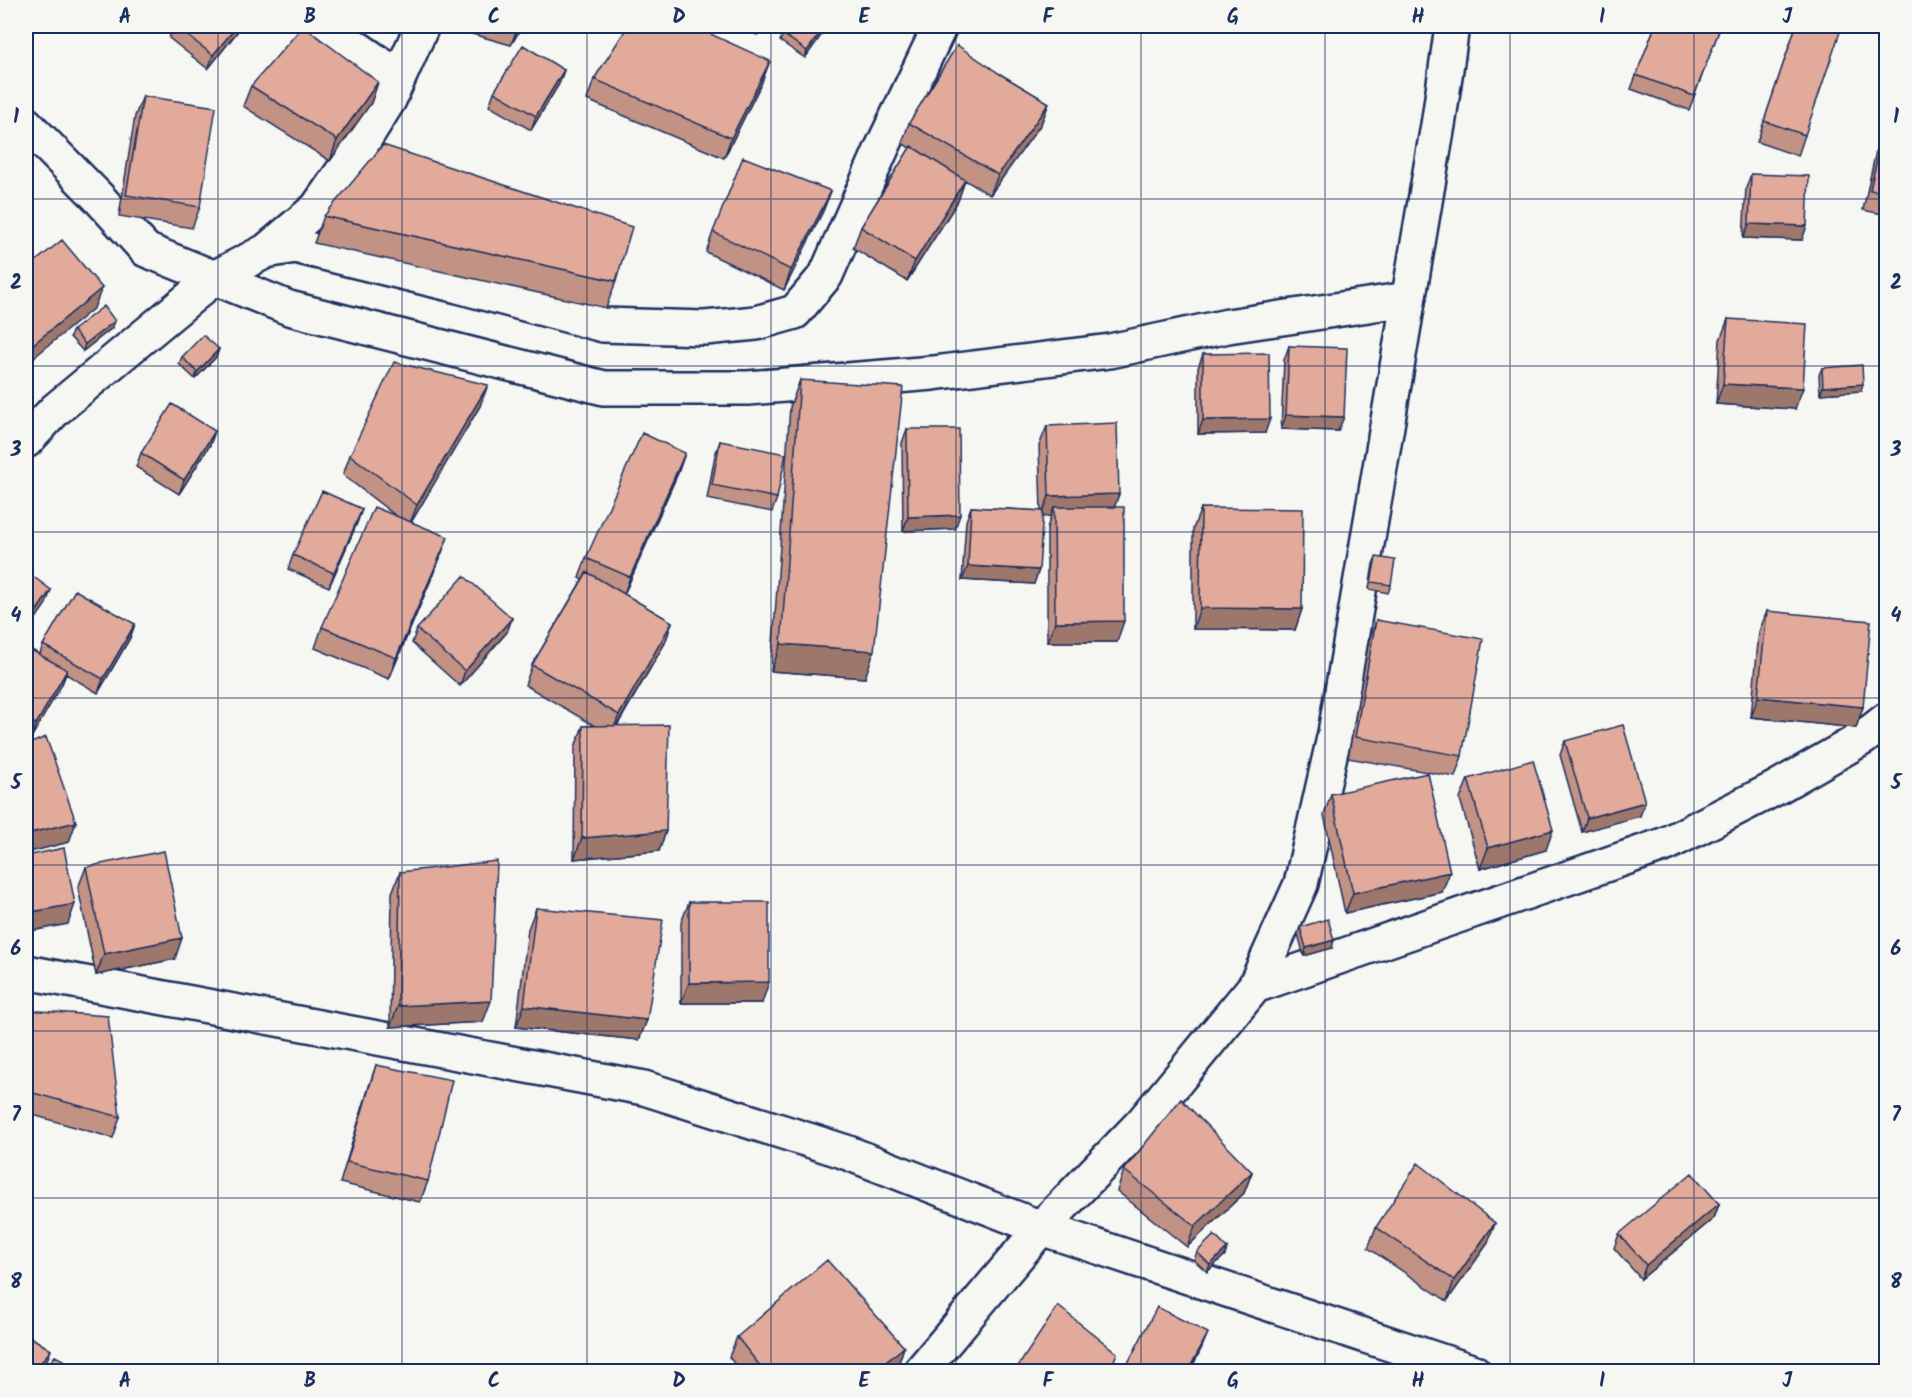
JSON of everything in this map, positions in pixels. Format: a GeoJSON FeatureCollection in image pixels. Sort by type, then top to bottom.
{"type":"FeatureCollection","features":[{"type":"Feature","properties":{"kind":"street"},"geometry":{"type":"LineString","coordinates":[[325,26],[399,77]]}},
{"type":"Feature","properties":{"kind":"street"},"geometry":{"type":"LineString","coordinates":[[26,441],[56,410],[214,278],[266,251],[317,208],[389,100],[422,26]]}},
{"type":"Feature","properties":{"kind":"street"},"geometry":{"type":"LineString","coordinates":[[266,251],[295,246],[603,325],[705,328],[756,323],[795,312],[826,275],[882,148],[940,26]]}},
{"type":"Feature","properties":{"kind":"street"},"geometry":{"type":"LineString","coordinates":[[920,1371],[1041,1228],[1142,1123],[1255,986],[1301,884],[1333,745],[1439,119],[1452,26]]}},
{"type":"Feature","properties":{"kind":"street"},"geometry":{"type":"LineString","coordinates":[[26,124],[146,250],[289,308],[604,388],[748,388],[933,373],[1110,351],[1228,326],[1408,299]]}},
{"type":"Feature","properties":{"kind":"street"},"geometry":{"type":"LineString","coordinates":[[1255,986],[1666,844],[1774,789],[1863,738],[1887,720]]}},
{"type":"Feature","properties":{"kind":"street"},"geometry":{"type":"LineString","coordinates":[[26,972],[644,1088],[843,1150],[1041,1228],[1474,1371]]}},
{"type":"Feature","properties":{"kind":"building"},"geometry":{"type":"Polygon","coordinates":[[[175,26],[237,26],[213,55],[175,26]]]}},
{"type":"Feature","properties":{"kind":"building"},"geometry":{"type":"Polygon","coordinates":[[[303,26],[378,82],[337,140],[251,86],[303,26]]]}},
{"type":"Feature","properties":{"kind":"building"},"geometry":{"type":"Polygon","coordinates":[[[628,26],[693,26],[770,61],[731,138],[594,79],[628,26]]]}},
{"type":"Feature","properties":{"kind":"building"},"geometry":{"type":"Polygon","coordinates":[[[789,26],[824,27],[807,51],[783,34],[789,26]]]}},
{"type":"Feature","properties":{"kind":"building"},"geometry":{"type":"Polygon","coordinates":[[[1655,26],[1714,26],[1720,28],[1694,96],[1636,75],[1655,26]]]}},
{"type":"Feature","properties":{"kind":"building"},"geometry":{"type":"Polygon","coordinates":[[[1796,26],[1842,26],[1805,135],[1764,121],[1796,26]]]}},
{"type":"Feature","properties":{"kind":"building"},"geometry":{"type":"Polygon","coordinates":[[[523,45],[564,70],[536,116],[494,92],[523,45]]]}},
{"type":"Feature","properties":{"kind":"building"},"geometry":{"type":"Polygon","coordinates":[[[957,45],[1049,103],[998,175],[909,123],[957,45]]]}},
{"type":"Feature","properties":{"kind":"building"},"geometry":{"type":"Polygon","coordinates":[[[143,96],[216,107],[200,207],[126,195],[143,96]]]}},
{"type":"Feature","properties":{"kind":"building"},"geometry":{"type":"Polygon","coordinates":[[[1887,115],[1887,193],[1870,190],[1887,115]]]}},
{"type":"Feature","properties":{"kind":"building"},"geometry":{"type":"Polygon","coordinates":[[[383,145],[632,227],[616,281],[324,216],[383,145]]]}},
{"type":"Feature","properties":{"kind":"building"},"geometry":{"type":"Polygon","coordinates":[[[911,146],[965,180],[915,261],[861,227],[911,146]]]}},
{"type":"Feature","properties":{"kind":"building"},"geometry":{"type":"Polygon","coordinates":[[[743,157],[831,191],[791,270],[713,232],[743,157]]]}},
{"type":"Feature","properties":{"kind":"building"},"geometry":{"type":"Polygon","coordinates":[[[1751,174],[1809,176],[1807,226],[1749,224],[1751,174]]]}},
{"type":"Feature","properties":{"kind":"building"},"geometry":{"type":"Polygon","coordinates":[[[62,240],[102,288],[26,350],[26,269],[62,240]]]}},
{"type":"Feature","properties":{"kind":"building"},"geometry":{"type":"Polygon","coordinates":[[[104,306],[115,321],[85,344],[73,330],[104,306]]]}},
{"type":"Feature","properties":{"kind":"building"},"geometry":{"type":"Polygon","coordinates":[[[1728,319],[1807,324],[1803,388],[1723,384],[1728,319]]]}},
{"type":"Feature","properties":{"kind":"building"},"geometry":{"type":"Polygon","coordinates":[[[203,335],[219,349],[197,372],[182,357],[203,335]]]}},
{"type":"Feature","properties":{"kind":"building"},"geometry":{"type":"Polygon","coordinates":[[[1289,346],[1347,348],[1344,417],[1286,415],[1289,346]]]}},
{"type":"Feature","properties":{"kind":"building"},"geometry":{"type":"Polygon","coordinates":[[[1269,353],[1270,419],[1203,420],[1203,354],[1269,353]]]}},
{"type":"Feature","properties":{"kind":"building"},"geometry":{"type":"Polygon","coordinates":[[[394,362],[488,385],[417,505],[350,455],[394,362]]]}},
{"type":"Feature","properties":{"kind":"building"},"geometry":{"type":"Polygon","coordinates":[[[1862,365],[1863,384],[1823,387],[1822,368],[1862,365]]]}},
{"type":"Feature","properties":{"kind":"building"},"geometry":{"type":"Polygon","coordinates":[[[800,380],[903,387],[874,651],[781,644],[800,380]]]}},
{"type":"Feature","properties":{"kind":"building"},"geometry":{"type":"Polygon","coordinates":[[[172,404],[215,431],[184,480],[141,453],[172,404]]]}},
{"type":"Feature","properties":{"kind":"building"},"geometry":{"type":"Polygon","coordinates":[[[1117,423],[1119,494],[1049,496],[1047,426],[1117,423]]]}},
{"type":"Feature","properties":{"kind":"building"},"geometry":{"type":"Polygon","coordinates":[[[907,429],[959,429],[960,515],[908,517],[907,429]]]}},
{"type":"Feature","properties":{"kind":"building"},"geometry":{"type":"Polygon","coordinates":[[[642,433],[685,453],[630,577],[586,558],[642,433]]]}},
{"type":"Feature","properties":{"kind":"building"},"geometry":{"type":"Polygon","coordinates":[[[720,441],[786,454],[777,498],[712,485],[720,441]]]}},
{"type":"Feature","properties":{"kind":"building"},"geometry":{"type":"Polygon","coordinates":[[[322,491],[362,509],[334,573],[293,555],[322,491]]]}},
{"type":"Feature","properties":{"kind":"building"},"geometry":{"type":"Polygon","coordinates":[[[374,507],[448,537],[396,658],[322,627],[374,507]]]}},
{"type":"Feature","properties":{"kind":"building"},"geometry":{"type":"Polygon","coordinates":[[[971,507],[1043,511],[1039,570],[968,566],[971,507]]]}},
{"type":"Feature","properties":{"kind":"building"},"geometry":{"type":"Polygon","coordinates":[[[1054,507],[1124,507],[1124,621],[1055,622],[1054,507]]]}},
{"type":"Feature","properties":{"kind":"building"},"geometry":{"type":"Polygon","coordinates":[[[1201,508],[1303,509],[1302,609],[1200,608],[1201,508]]]}},
{"type":"Feature","properties":{"kind":"building"},"geometry":{"type":"Polygon","coordinates":[[[1376,557],[1395,560],[1391,585],[1371,582],[1376,557]]]}},
{"type":"Feature","properties":{"kind":"building"},"geometry":{"type":"Polygon","coordinates":[[[26,571],[51,590],[26,626],[26,571]]]}},
{"type":"Feature","properties":{"kind":"building"},"geometry":{"type":"Polygon","coordinates":[[[587,572],[672,622],[619,715],[532,665],[587,572]]]}},
{"type":"Feature","properties":{"kind":"building"},"geometry":{"type":"Polygon","coordinates":[[[464,576],[512,618],[465,671],[417,629],[464,576]]]}},
{"type":"Feature","properties":{"kind":"building"},"geometry":{"type":"Polygon","coordinates":[[[75,590],[135,624],[103,679],[43,645],[75,590]]]}},
{"type":"Feature","properties":{"kind":"building"},"geometry":{"type":"Polygon","coordinates":[[[1767,611],[1871,621],[1863,707],[1758,697],[1767,611]]]}},
{"type":"Feature","properties":{"kind":"building"},"geometry":{"type":"Polygon","coordinates":[[[1376,620],[1483,639],[1462,756],[1355,737],[1376,620]]]}},
{"type":"Feature","properties":{"kind":"building"},"geometry":{"type":"Polygon","coordinates":[[[26,647],[67,670],[36,724],[26,719],[26,647]]]}},
{"type":"Feature","properties":{"kind":"building"},"geometry":{"type":"Polygon","coordinates":[[[669,725],[666,831],[582,838],[583,726],[669,725]]]}},
{"type":"Feature","properties":{"kind":"building"},"geometry":{"type":"Polygon","coordinates":[[[1623,725],[1645,802],[1587,818],[1565,741],[1623,725]]]}},
{"type":"Feature","properties":{"kind":"building"},"geometry":{"type":"Polygon","coordinates":[[[46,737],[76,822],[26,834],[26,745],[46,737]]]}},
{"type":"Feature","properties":{"kind":"building"},"geometry":{"type":"Polygon","coordinates":[[[1533,760],[1553,830],[1488,848],[1468,779],[1533,760]]]}},
{"type":"Feature","properties":{"kind":"building"},"geometry":{"type":"Polygon","coordinates":[[[1428,773],[1450,872],[1353,893],[1331,794],[1428,773]]]}},
{"type":"Feature","properties":{"kind":"building"},"geometry":{"type":"Polygon","coordinates":[[[64,848],[75,904],[26,913],[26,856],[64,848]]]}},
{"type":"Feature","properties":{"kind":"building"},"geometry":{"type":"Polygon","coordinates":[[[164,851],[182,938],[104,954],[86,867],[164,851]]]}},
{"type":"Feature","properties":{"kind":"building"},"geometry":{"type":"Polygon","coordinates":[[[497,861],[491,1001],[398,1006],[400,872],[497,861]]]}},
{"type":"Feature","properties":{"kind":"building"},"geometry":{"type":"Polygon","coordinates":[[[689,902],[769,902],[769,982],[689,983],[689,902]]]}},
{"type":"Feature","properties":{"kind":"building"},"geometry":{"type":"Polygon","coordinates":[[[536,908],[663,920],[647,1020],[524,1006],[536,908]]]}},
{"type":"Feature","properties":{"kind":"building"},"geometry":{"type":"Polygon","coordinates":[[[1328,919],[1334,940],[1306,948],[1300,927],[1328,919]]]}},
{"type":"Feature","properties":{"kind":"building"},"geometry":{"type":"Polygon","coordinates":[[[26,1010],[108,1016],[120,1117],[26,1091],[26,1010]]]}},
{"type":"Feature","properties":{"kind":"building"},"geometry":{"type":"Polygon","coordinates":[[[376,1065],[452,1080],[428,1181],[347,1162],[376,1065]]]}},
{"type":"Feature","properties":{"kind":"building"},"geometry":{"type":"Polygon","coordinates":[[[1181,1099],[1252,1172],[1195,1226],[1124,1170],[1181,1099]]]}},
{"type":"Feature","properties":{"kind":"building"},"geometry":{"type":"Polygon","coordinates":[[[1418,1163],[1495,1223],[1454,1280],[1376,1227],[1418,1163]]]}},
{"type":"Feature","properties":{"kind":"building"},"geometry":{"type":"Polygon","coordinates":[[[1692,1173],[1719,1204],[1646,1265],[1619,1234],[1692,1173]]]}},
{"type":"Feature","properties":{"kind":"building"},"geometry":{"type":"Polygon","coordinates":[[[1214,1235],[1227,1248],[1210,1265],[1197,1252],[1214,1235]]]}},
{"type":"Feature","properties":{"kind":"building"},"geometry":{"type":"Polygon","coordinates":[[[827,1260],[904,1347],[875,1371],[764,1371],[737,1337],[827,1260]]]}},
{"type":"Feature","properties":{"kind":"building"},"geometry":{"type":"Polygon","coordinates":[[[1058,1306],[1117,1353],[1110,1371],[1015,1371],[1058,1306]]]}},
{"type":"Feature","properties":{"kind":"building"},"geometry":{"type":"Polygon","coordinates":[[[1157,1307],[1208,1333],[1188,1371],[1143,1371],[1128,1363],[1157,1307]]]}},
{"type":"Feature","properties":{"kind":"building"},"geometry":{"type":"Polygon","coordinates":[[[26,1334],[51,1350],[34,1371],[26,1371],[26,1334]]]}},
{"type":"Feature","properties":{"kind":"building"},"geometry":{"type":"Polygon","coordinates":[[[55,1356],[84,1371],[43,1371],[55,1356]]]}}]}
